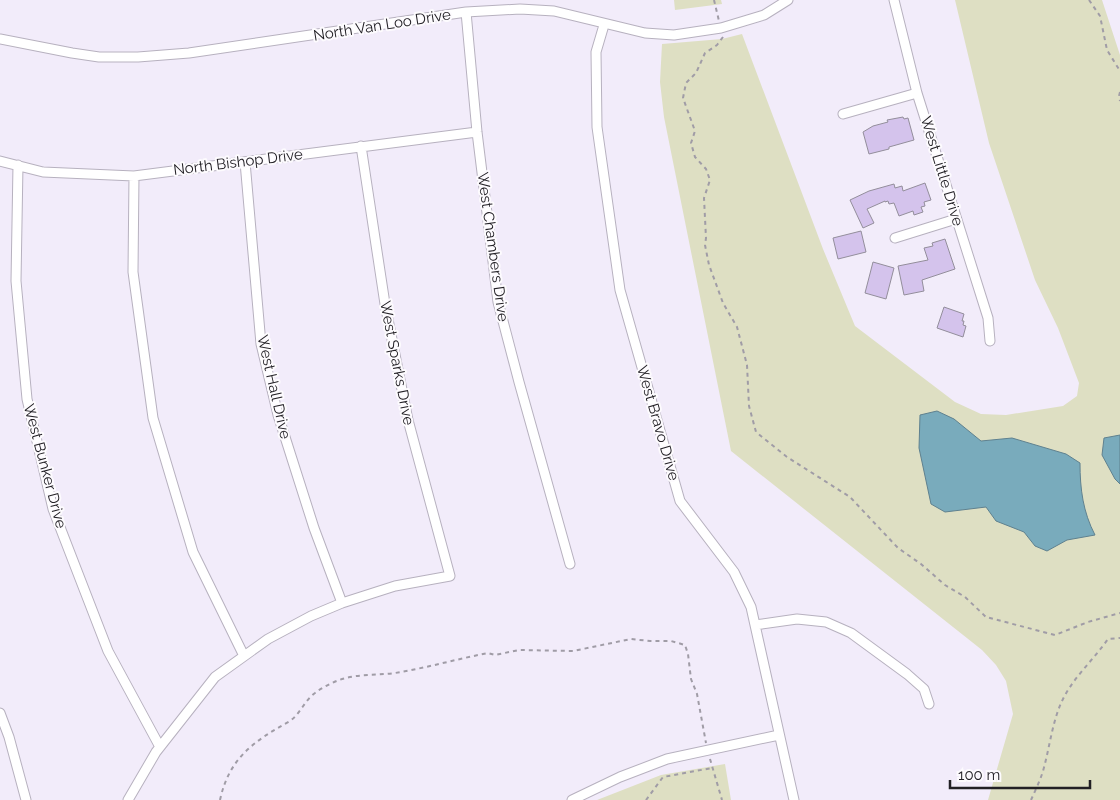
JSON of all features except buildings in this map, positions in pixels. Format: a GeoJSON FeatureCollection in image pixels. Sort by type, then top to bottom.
{"type":"FeatureCollection","features":[{"type":"Feature","properties":{"kind":"street","name":"North Van Loo Drive"},"geometry":{"type":"LineString","coordinates":[[0,39],[99,57],[138,57],[208,50],[466,12],[520,9],[554,12],[645,33],[674,35],[721,28],[764,15],[788,0]]}},
{"type":"Feature","properties":{"kind":"street","name":"West Little Drive"},"geometry":{"type":"LineString","coordinates":[[894,0],[917,93],[988,318],[990,341]]}},
{"type":"Feature","properties":{"kind":"street","name":"West Chambers Drive"},"geometry":{"type":"LineString","coordinates":[[466,12],[477,132],[498,302],[570,564]]}},
{"type":"Feature","properties":{"kind":"street","name":"West Bravo Drive"},"geometry":{"type":"LineString","coordinates":[[604,24],[596,52],[597,127],[620,290],[680,501],[734,572],[751,607],[794,800]]}},
{"type":"Feature","properties":{"kind":"street"},"geometry":{"type":"LineString","coordinates":[[843,114],[917,93]]}},
{"type":"Feature","properties":{"kind":"street","name":"North Bishop Drive"},"geometry":{"type":"LineString","coordinates":[[0,161],[42,172],[134,176],[477,132]]}},
{"type":"Feature","properties":{"kind":"street","name":"West Sparks Drive"},"geometry":{"type":"LineString","coordinates":[[342,603],[395,586],[450,576],[408,420],[385,304],[361,146]]}},
{"type":"Feature","properties":{"kind":"street","name":"West Hall Drive"},"geometry":{"type":"LineString","coordinates":[[244,162],[261,344],[278,415],[314,528],[342,603]]}},
{"type":"Feature","properties":{"kind":"street","name":"West Bunker Drive"},"geometry":{"type":"LineString","coordinates":[[18,165],[16,281],[28,399],[53,509],[108,651],[160,747]]}},
{"type":"Feature","properties":{"kind":"street"},"geometry":{"type":"LineString","coordinates":[[134,176],[133,272],[153,418],[193,552],[244,656]]}},
{"type":"Feature","properties":{"kind":"street"},"geometry":{"type":"LineString","coordinates":[[895,238],[956,219]]}},
{"type":"Feature","properties":{"kind":"street"},"geometry":{"type":"LineString","coordinates":[[128,800],[160,747],[216,677],[268,639],[311,616],[342,603]]}},
{"type":"Feature","properties":{"kind":"street"},"geometry":{"type":"LineString","coordinates":[[755,625],[797,619],[826,622],[851,634],[907,674],[924,689],[929,704]]}},
{"type":"Feature","properties":{"kind":"street"},"geometry":{"type":"LineString","coordinates":[[0,712],[9,737],[26,800]]}},
{"type":"Feature","properties":{"kind":"street"},"geometry":{"type":"LineString","coordinates":[[572,800],[620,777],[667,759],[779,735]]}},
{"type":"Feature","properties":{"kind":"path"},"geometry":{"type":"LineString","coordinates":[[714,0],[719,20]]}},
{"type":"Feature","properties":{"kind":"path"},"geometry":{"type":"LineString","coordinates":[[1089,0],[1100,16],[1107,50],[1120,71]]}},
{"type":"Feature","properties":{"kind":"path"},"geometry":{"type":"LineString","coordinates":[[723,35],[722,40],[717,45],[705,53],[696,72],[686,82],[683,98],[695,131],[691,143],[695,157],[706,169],[710,180],[704,198],[706,238],[704,245],[724,303],[737,327],[747,365],[749,406],[756,432],[787,457],[850,497],[898,548],[921,564],[945,585],[965,597],[986,617],[1054,635],[1088,622],[1120,614]]}},
{"type":"Feature","properties":{"kind":"path"},"geometry":{"type":"LineString","coordinates":[[1120,92],[1120,101]]}},
{"type":"Feature","properties":{"kind":"path"},"geometry":{"type":"LineString","coordinates":[[1031,800],[1042,772],[1052,728],[1064,697],[1108,639],[1120,638]]}},
{"type":"Feature","properties":{"kind":"path"},"geometry":{"type":"LineString","coordinates":[[220,800],[222,789],[232,766],[266,735],[292,719],[315,693],[333,683],[353,676],[395,673],[488,653],[496,655],[519,650],[573,651],[630,639],[671,641],[684,645],[688,654],[691,679],[697,694],[706,743]]}},
{"type":"Feature","properties":{"kind":"path"},"geometry":{"type":"LineString","coordinates":[[710,758],[722,800]]}},
{"type":"Feature","properties":{"kind":"path"},"geometry":{"type":"LineString","coordinates":[[646,800],[664,777],[712,768]]}},
{"type":"Feature","properties":{"kind":"green space"},"geometry":{"type":"Polygon","coordinates":[[[674,0],[721,0],[722,4],[675,10],[674,0]]]}},
{"type":"Feature","properties":{"kind":"green space"},"geometry":{"type":"Polygon","coordinates":[[[955,0],[1102,0],[1120,55],[1120,800],[988,800],[1013,714],[1006,681],[996,665],[982,650],[731,451],[664,117],[660,82],[662,44],[722,39],[742,34],[823,249],[855,326],[955,402],[981,414],[1006,415],[1063,406],[1077,396],[1079,383],[1058,328],[1035,280],[989,143],[955,0]]]}},
{"type":"Feature","properties":{"kind":"green space"},"geometry":{"type":"Polygon","coordinates":[[[725,764],[731,800],[597,800],[661,775],[725,764]]]}},
{"type":"Feature","properties":{"kind":"water"},"geometry":{"type":"Polygon","coordinates":[[[937,411],[954,419],[981,441],[1012,438],[1066,454],[1080,463],[1083,500],[1095,535],[1067,540],[1047,551],[1035,546],[1024,532],[996,521],[986,507],[945,512],[931,504],[919,448],[920,415],[937,411]]]}},
{"type":"Feature","properties":{"kind":"water"},"geometry":{"type":"Polygon","coordinates":[[[1120,435],[1120,484],[1115,479],[1102,455],[1104,438],[1120,435]]]}}]}
